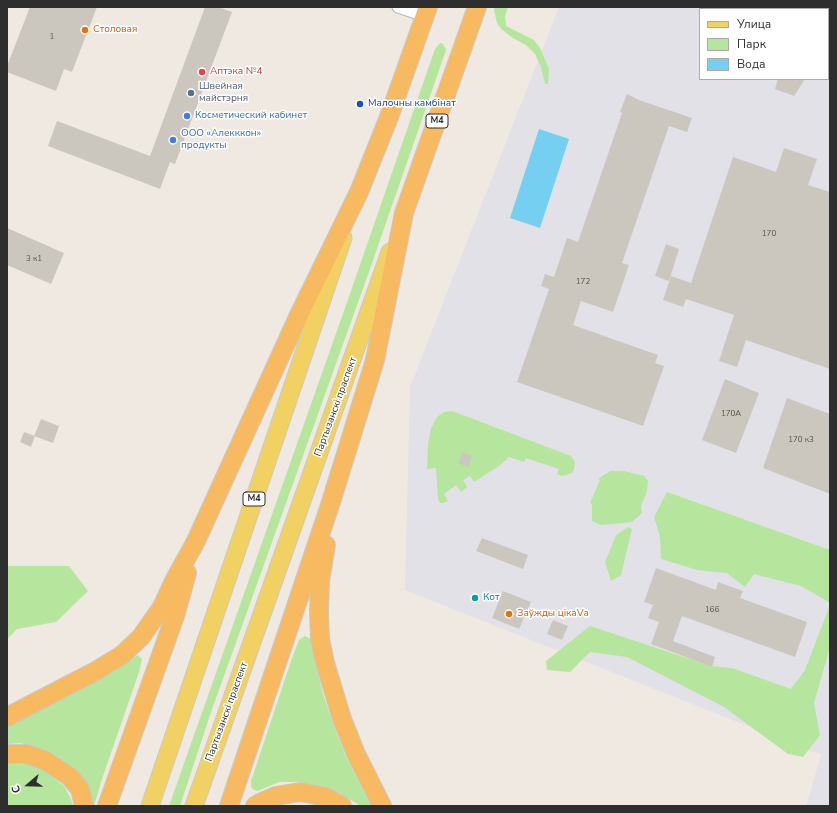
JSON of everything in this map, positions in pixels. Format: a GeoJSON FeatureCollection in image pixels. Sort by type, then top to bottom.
{"type":"FeatureCollection","features":[{"type":"Feature","properties":{"kind":"highway","name":"Партызанскі праспект"},"geometry":{"type":"LineString","coordinates":[[404,213],[477,7]]}},
{"type":"Feature","properties":{"kind":"highway","name":"М4"},"geometry":{"type":"LineString","coordinates":[[359,192],[389,117],[426,11]]}},
{"type":"Feature","properties":{"kind":"highway"},"geometry":{"type":"LineString","coordinates":[[7,717],[112,662],[132,646],[148,628],[162,607],[175,579],[196,541],[299,315],[359,192]]}},
{"type":"Feature","properties":{"kind":"highway"},"geometry":{"type":"LineString","coordinates":[[229,806],[331,502],[375,360],[404,213]]}},
{"type":"Feature","properties":{"kind":"highway"},"geometry":{"type":"LineString","coordinates":[[331,502],[320,581],[320,639],[329,678],[342,719],[356,754],[382,806]]}},
{"type":"Feature","properties":{"kind":"highway"},"geometry":{"type":"LineString","coordinates":[[107,806],[175,616],[196,541]]}},
{"type":"Feature","properties":{"kind":"highway"},"geometry":{"type":"LineString","coordinates":[[7,754],[27,754],[46,761],[70,777],[80,789],[84,806]]}},
{"type":"Feature","properties":{"kind":"highway"},"geometry":{"type":"LineString","coordinates":[[255,806],[260,802],[276,796],[300,792],[326,797],[342,806]]}},
{"type":"Feature","properties":{"kind":"main road","name":"М4"},"geometry":{"type":"LineString","coordinates":[[150,806],[359,192]]}},
{"type":"Feature","properties":{"kind":"main road","name":"Партызанскі праспект"},"geometry":{"type":"LineString","coordinates":[[194,806],[404,213]]}},
{"type":"Feature","properties":{"kind":"street"},"geometry":{"type":"LineString","coordinates":[[398,7],[426,11]]}},
{"type":"Feature","properties":{"kind":"shaded area"},"geometry":{"type":"Polygon","coordinates":[[[559,7],[830,7],[830,806],[806,806],[821,755],[405,590],[410,387],[559,7]]]}},
{"type":"Feature","properties":{"kind":"green space"},"geometry":{"type":"Polygon","coordinates":[[[495,7],[508,7],[505,16],[506,26],[534,40],[540,48],[549,69],[548,84],[545,84],[541,67],[535,54],[526,45],[501,29],[497,23],[494,10],[495,7]]]}},
{"type":"Feature","properties":{"kind":"green space"},"geometry":{"type":"Polygon","coordinates":[[[440,43],[443,44],[446,50],[370,269],[210,715],[180,806],[169,806],[435,49],[440,43]]]}},
{"type":"Feature","properties":{"kind":"green space"},"geometry":{"type":"Polygon","coordinates":[[[452,411],[571,456],[575,462],[574,469],[572,473],[562,476],[557,474],[559,469],[526,458],[524,462],[509,457],[499,466],[474,482],[470,476],[463,480],[467,487],[461,492],[456,485],[444,494],[448,501],[440,503],[438,499],[436,468],[427,469],[428,445],[431,428],[437,417],[444,412],[452,411]]]}},
{"type":"Feature","properties":{"kind":"green space"},"geometry":{"type":"Polygon","coordinates":[[[610,471],[624,471],[644,476],[648,481],[647,491],[641,506],[642,513],[632,522],[601,525],[592,521],[592,504],[590,503],[600,480],[598,479],[610,471]]]}},
{"type":"Feature","properties":{"kind":"green space"},"geometry":{"type":"Polygon","coordinates":[[[667,492],[830,550],[830,603],[801,586],[754,574],[745,587],[727,573],[697,570],[661,559],[660,537],[654,517],[667,492]]]}},
{"type":"Feature","properties":{"kind":"green space"},"geometry":{"type":"Polygon","coordinates":[[[628,527],[632,529],[621,575],[611,581],[605,562],[616,535],[628,527]]]}},
{"type":"Feature","properties":{"kind":"green space"},"geometry":{"type":"Polygon","coordinates":[[[7,566],[69,566],[88,591],[56,622],[17,629],[7,639],[7,566]]]}},
{"type":"Feature","properties":{"kind":"green space"},"geometry":{"type":"Polygon","coordinates":[[[830,605],[830,647],[814,703],[820,735],[803,757],[788,754],[724,707],[627,657],[590,652],[570,672],[547,670],[546,661],[590,626],[711,666],[732,668],[791,689],[805,670],[830,605]]]}},
{"type":"Feature","properties":{"kind":"green space"},"geometry":{"type":"Polygon","coordinates":[[[305,636],[312,640],[315,662],[323,694],[335,729],[347,759],[371,806],[361,806],[339,793],[319,786],[299,782],[279,782],[258,791],[251,787],[251,781],[292,658],[299,640],[305,636]]]}},
{"type":"Feature","properties":{"kind":"green space"},"geometry":{"type":"Polygon","coordinates":[[[138,655],[142,659],[139,672],[94,806],[88,806],[70,768],[61,760],[32,746],[20,743],[7,744],[7,727],[86,687],[138,655]]]}},
{"type":"Feature","properties":{"kind":"green space"},"geometry":{"type":"Polygon","coordinates":[[[7,761],[32,764],[43,770],[64,786],[73,806],[7,806],[7,761]]]}},
{"type":"Feature","properties":{"kind":"water"},"geometry":{"type":"Polygon","coordinates":[[[539,129],[569,139],[540,228],[510,218],[539,129]]]}},
{"type":"Feature","properties":{"kind":"building"},"geometry":{"type":"Polygon","coordinates":[[[30,7],[97,7],[72,72],[64,69],[56,91],[7,72],[7,66],[30,7]]]}},
{"type":"Feature","properties":{"kind":"building"},"geometry":{"type":"Polygon","coordinates":[[[205,7],[218,7],[232,12],[175,164],[170,162],[160,189],[48,146],[57,121],[150,156],[205,7]]]}},
{"type":"Feature","properties":{"kind":"building"},"geometry":{"type":"Polygon","coordinates":[[[778,80],[804,80],[794,96],[775,89],[778,80]]]}},
{"type":"Feature","properties":{"kind":"building"},"geometry":{"type":"Polygon","coordinates":[[[627,94],[639,100],[692,118],[687,132],[669,126],[622,263],[629,265],[613,312],[581,301],[573,325],[658,355],[655,363],[664,366],[643,426],[517,382],[549,289],[541,286],[545,274],[554,277],[567,238],[578,242],[622,113],[620,112],[627,94]]]}},
{"type":"Feature","properties":{"kind":"building"},"geometry":{"type":"Polygon","coordinates":[[[784,148],[817,159],[808,185],[830,192],[830,369],[746,340],[737,367],[719,361],[734,315],[686,299],[683,307],[663,300],[671,276],[691,283],[733,157],[776,172],[784,148]]]}},
{"type":"Feature","properties":{"kind":"building"},"geometry":{"type":"Polygon","coordinates":[[[7,228],[64,253],[51,284],[7,265],[7,228]]]}},
{"type":"Feature","properties":{"kind":"building"},"geometry":{"type":"Polygon","coordinates":[[[666,244],[679,249],[669,281],[655,276],[666,244]]]}},
{"type":"Feature","properties":{"kind":"building"},"geometry":{"type":"Polygon","coordinates":[[[725,379],[759,393],[736,453],[702,440],[725,379]]]}},
{"type":"Feature","properties":{"kind":"building"},"geometry":{"type":"Polygon","coordinates":[[[787,398],[830,414],[830,494],[763,468],[787,398]]]}},
{"type":"Feature","properties":{"kind":"building"},"geometry":{"type":"Polygon","coordinates":[[[41,419],[59,426],[53,443],[34,436],[41,419]]]}},
{"type":"Feature","properties":{"kind":"building"},"geometry":{"type":"Polygon","coordinates":[[[24,432],[35,436],[31,447],[20,442],[24,432]]]}},
{"type":"Feature","properties":{"kind":"building"},"geometry":{"type":"Polygon","coordinates":[[[462,452],[472,456],[468,467],[458,463],[462,452]]]}},
{"type":"Feature","properties":{"kind":"building"},"geometry":{"type":"Polygon","coordinates":[[[482,538],[528,555],[523,569],[476,551],[482,538]]]}},
{"type":"Feature","properties":{"kind":"building"},"geometry":{"type":"Polygon","coordinates":[[[656,568],[716,590],[718,582],[743,591],[740,598],[807,622],[795,657],[682,616],[673,641],[715,657],[712,667],[651,644],[659,622],[648,618],[653,605],[644,602],[656,568]]]}},
{"type":"Feature","properties":{"kind":"building"},"geometry":{"type":"Polygon","coordinates":[[[503,591],[531,602],[519,629],[492,618],[503,591]]]}},
{"type":"Feature","properties":{"kind":"building"},"geometry":{"type":"Polygon","coordinates":[[[553,620],[568,626],[562,640],[547,634],[553,620]]]}},
{"type":"Feature","properties":{"kind":"place","name":"Столовая"},"geometry":{"type":"Point","coordinates":[85,30]}},
{"type":"Feature","properties":{"kind":"place","name":"Аптэка №4"},"geometry":{"type":"Point","coordinates":[202,72]}},
{"type":"Feature","properties":{"kind":"place","name":"Швейная майстэрня"},"geometry":{"type":"Point","coordinates":[191,93]}},
{"type":"Feature","properties":{"kind":"place","name":"Малочны камбінат"},"geometry":{"type":"Point","coordinates":[360,104]}},
{"type":"Feature","properties":{"kind":"place","name":"Косметический кабинет"},"geometry":{"type":"Point","coordinates":[187,116]}},
{"type":"Feature","properties":{"kind":"place","name":"ООО «Алекккон» продукты"},"geometry":{"type":"Point","coordinates":[173,140]}},
{"type":"Feature","properties":{"kind":"place","name":"Кот"},"geometry":{"type":"Point","coordinates":[475,598]}},
{"type":"Feature","properties":{"kind":"place","name":"Заўжды цікаVа"},"geometry":{"type":"Point","coordinates":[509,614]}}]}
